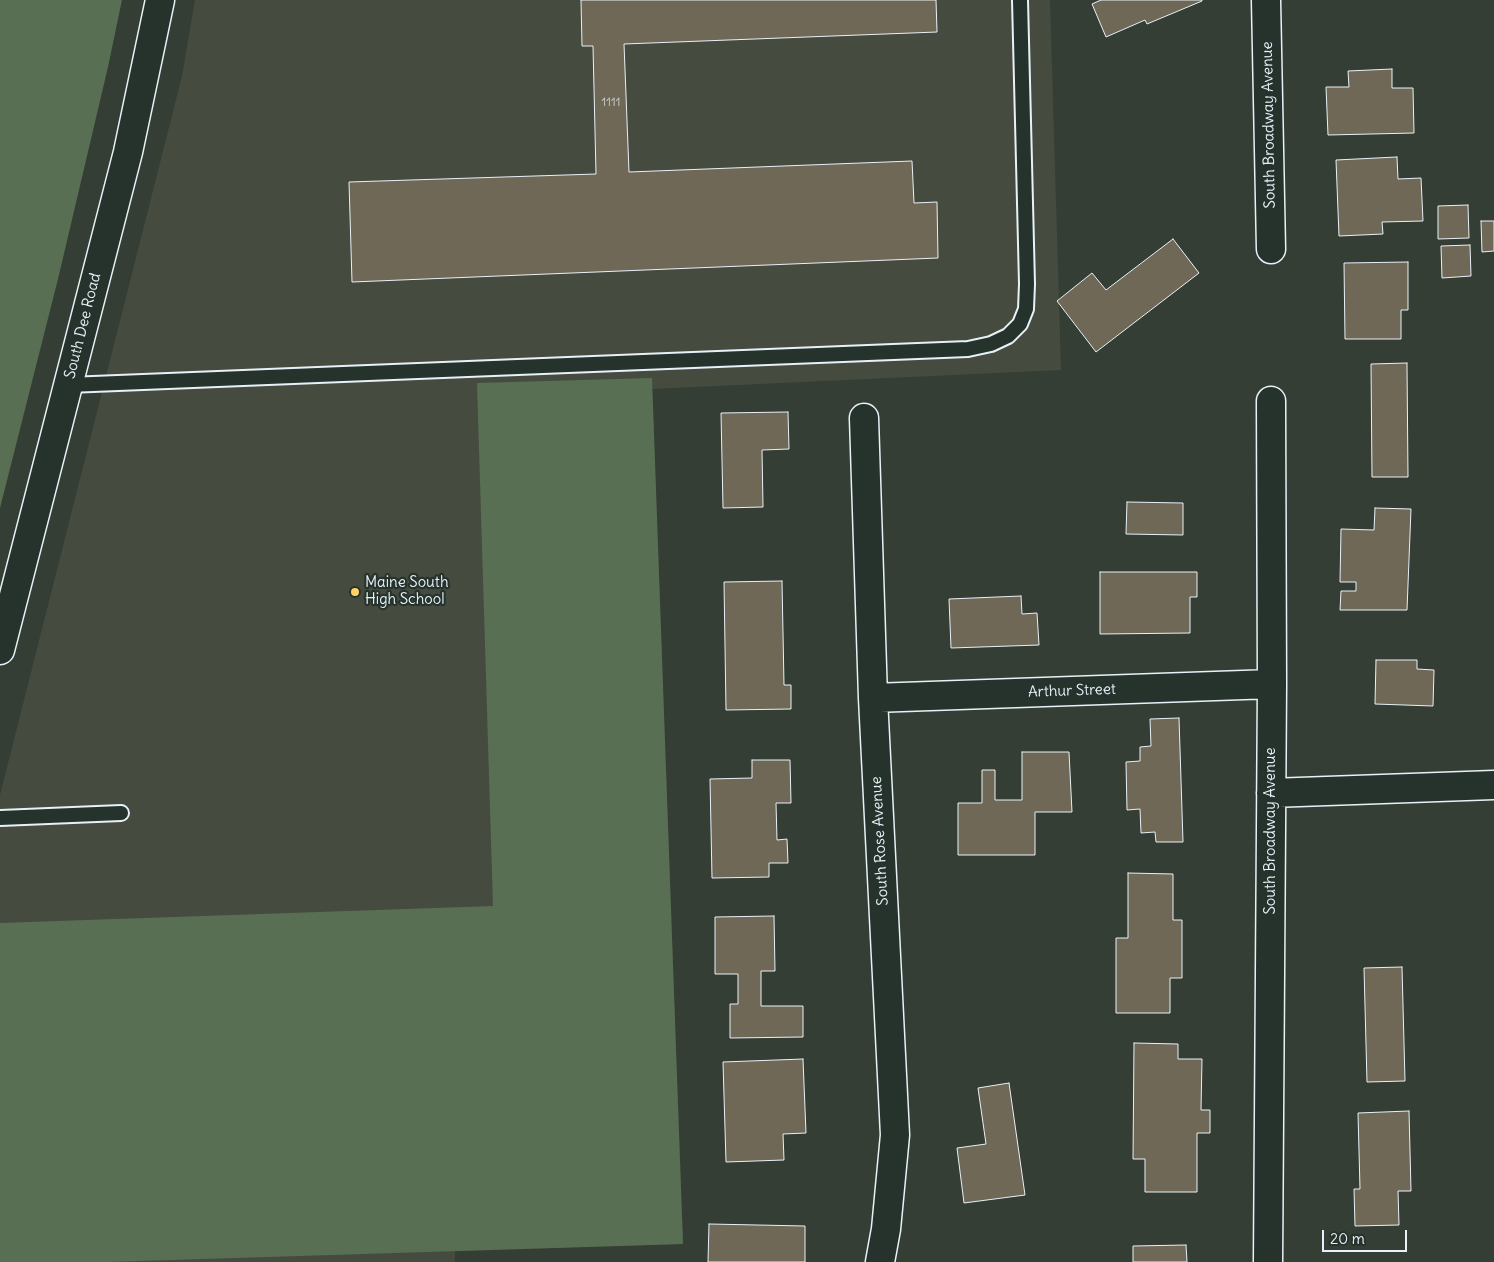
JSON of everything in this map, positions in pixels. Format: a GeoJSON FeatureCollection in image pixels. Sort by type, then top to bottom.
{"type":"FeatureCollection","features":[{"type":"Feature","properties":{"kind":"street","name":"South Dee Road"},"geometry":{"type":"LineString","coordinates":[[0,650],[128,152],[160,0]]}},
{"type":"Feature","properties":{"kind":"street","name":"South Broadway Avenue"},"geometry":{"type":"LineString","coordinates":[[1266,0],[1271,249]]}},
{"type":"Feature","properties":{"kind":"street","name":"South Broadway Avenue"},"geometry":{"type":"LineString","coordinates":[[1268,1262],[1272,684],[1271,401]]}},
{"type":"Feature","properties":{"kind":"street","name":"South Rose Avenue"},"geometry":{"type":"LineString","coordinates":[[864,418],[873,698],[895,1135],[886,1229],[880,1262]]}},
{"type":"Feature","properties":{"kind":"street","name":"Arthur Street"},"geometry":{"type":"LineString","coordinates":[[873,698],[1272,684]]}},
{"type":"Feature","properties":{"kind":"street"},"geometry":{"type":"LineString","coordinates":[[1271,793],[1494,785]]}},
{"type":"Feature","properties":{"kind":"lane"},"geometry":{"type":"LineString","coordinates":[[68,385],[968,349],[991,344],[1008,336],[1020,324],[1026,309],[1020,0]]}},
{"type":"Feature","properties":{"kind":"lane"},"geometry":{"type":"LineString","coordinates":[[0,818],[121,813]]}},
{"type":"Feature","properties":{"kind":"shaded area","name":"Maine South High School"},"geometry":{"type":"Polygon","coordinates":[[[195,0],[1050,0],[1061,370],[652,389],[683,1244],[455,1251],[455,1262],[0,1262],[0,795],[182,76],[195,0]]]}},
{"type":"Feature","properties":{"kind":"green space"},"geometry":{"type":"Polygon","coordinates":[[[0,0],[122,0],[58,279],[0,508],[0,0]]]}},
{"type":"Feature","properties":{"kind":"green space"},"geometry":{"type":"Polygon","coordinates":[[[652,378],[683,1244],[107,1262],[0,1262],[0,923],[493,906],[477,383],[652,378]]]}},
{"type":"Feature","properties":{"kind":"building"},"geometry":{"type":"Polygon","coordinates":[[[581,0],[936,0],[937,32],[624,44],[629,172],[912,161],[914,203],[937,202],[938,258],[352,282],[349,182],[596,174],[593,46],[582,46],[581,0]]]}},
{"type":"Feature","properties":{"kind":"building"},"geometry":{"type":"Polygon","coordinates":[[[1101,0],[1202,1],[1147,24],[1145,20],[1106,37],[1092,4],[1101,0]]]}},
{"type":"Feature","properties":{"kind":"building"},"geometry":{"type":"Polygon","coordinates":[[[1392,69],[1392,88],[1413,88],[1414,133],[1328,135],[1326,87],[1349,87],[1348,71],[1392,69]]]}},
{"type":"Feature","properties":{"kind":"building"},"geometry":{"type":"Polygon","coordinates":[[[1397,157],[1398,179],[1421,178],[1423,221],[1382,222],[1383,234],[1339,236],[1336,160],[1397,157]]]}},
{"type":"Feature","properties":{"kind":"building"},"geometry":{"type":"Polygon","coordinates":[[[1468,205],[1469,238],[1438,239],[1438,206],[1468,205]]]}},
{"type":"Feature","properties":{"kind":"building"},"geometry":{"type":"Polygon","coordinates":[[[1481,221],[1494,221],[1494,251],[1482,252],[1481,221]]]}},
{"type":"Feature","properties":{"kind":"building"},"geometry":{"type":"Polygon","coordinates":[[[1173,239],[1199,273],[1096,352],[1057,301],[1092,273],[1106,290],[1173,239]]]}},
{"type":"Feature","properties":{"kind":"building"},"geometry":{"type":"Polygon","coordinates":[[[1470,245],[1471,276],[1442,278],[1441,246],[1470,245]]]}},
{"type":"Feature","properties":{"kind":"building"},"geometry":{"type":"Polygon","coordinates":[[[1408,262],[1408,310],[1401,310],[1401,339],[1345,339],[1344,263],[1408,262]]]}},
{"type":"Feature","properties":{"kind":"building"},"geometry":{"type":"Polygon","coordinates":[[[1407,363],[1408,477],[1372,477],[1371,364],[1407,363]]]}},
{"type":"Feature","properties":{"kind":"building"},"geometry":{"type":"Polygon","coordinates":[[[788,412],[789,449],[762,450],[763,507],[723,508],[721,413],[788,412]]]}},
{"type":"Feature","properties":{"kind":"building"},"geometry":{"type":"Polygon","coordinates":[[[1127,502],[1183,503],[1183,535],[1126,534],[1127,502]]]}},
{"type":"Feature","properties":{"kind":"building"},"geometry":{"type":"Polygon","coordinates":[[[1375,508],[1411,509],[1407,610],[1340,610],[1341,591],[1356,591],[1356,582],[1340,582],[1341,529],[1374,530],[1375,508]]]}},
{"type":"Feature","properties":{"kind":"building"},"geometry":{"type":"Polygon","coordinates":[[[1100,572],[1197,572],[1197,597],[1190,597],[1190,633],[1100,634],[1100,572]]]}},
{"type":"Feature","properties":{"kind":"building"},"geometry":{"type":"Polygon","coordinates":[[[782,581],[784,685],[791,685],[791,709],[726,710],[724,582],[782,581]]]}},
{"type":"Feature","properties":{"kind":"building"},"geometry":{"type":"Polygon","coordinates":[[[1021,596],[1022,614],[1037,613],[1039,645],[951,648],[949,599],[1021,596]]]}},
{"type":"Feature","properties":{"kind":"building"},"geometry":{"type":"Polygon","coordinates":[[[1376,660],[1417,660],[1417,669],[1434,670],[1433,706],[1375,704],[1376,660]]]}},
{"type":"Feature","properties":{"kind":"building"},"geometry":{"type":"Polygon","coordinates":[[[1179,718],[1183,842],[1156,842],[1155,832],[1141,833],[1140,809],[1127,810],[1126,762],[1140,761],[1140,747],[1151,746],[1150,719],[1179,718]]]}},
{"type":"Feature","properties":{"kind":"building"},"geometry":{"type":"Polygon","coordinates":[[[1022,752],[1069,752],[1072,812],[1035,812],[1035,855],[958,855],[958,803],[982,803],[982,770],[995,770],[995,800],[1022,800],[1022,752]]]}},
{"type":"Feature","properties":{"kind":"building"},"geometry":{"type":"Polygon","coordinates":[[[752,760],[790,760],[791,803],[776,803],[777,840],[787,839],[788,863],[769,863],[769,877],[712,878],[710,779],[752,778],[752,760]]]}},
{"type":"Feature","properties":{"kind":"building"},"geometry":{"type":"Polygon","coordinates":[[[1128,873],[1173,874],[1173,920],[1182,920],[1182,978],[1170,978],[1170,1013],[1116,1013],[1116,938],[1128,938],[1128,873]]]}},
{"type":"Feature","properties":{"kind":"building"},"geometry":{"type":"Polygon","coordinates":[[[774,916],[775,971],[761,971],[761,1006],[803,1006],[803,1037],[730,1038],[730,1004],[738,1004],[738,974],[715,974],[715,917],[774,916]]]}},
{"type":"Feature","properties":{"kind":"building"},"geometry":{"type":"Polygon","coordinates":[[[1402,967],[1405,1081],[1367,1082],[1364,968],[1402,967]]]}},
{"type":"Feature","properties":{"kind":"building"},"geometry":{"type":"Polygon","coordinates":[[[1134,1043],[1178,1044],[1178,1059],[1202,1059],[1201,1110],[1210,1110],[1210,1133],[1197,1133],[1197,1192],[1145,1192],[1145,1159],[1133,1159],[1134,1043]]]}},
{"type":"Feature","properties":{"kind":"building"},"geometry":{"type":"Polygon","coordinates":[[[803,1059],[806,1133],[783,1134],[784,1160],[726,1162],[723,1062],[803,1059]]]}},
{"type":"Feature","properties":{"kind":"building"},"geometry":{"type":"Polygon","coordinates":[[[1009,1083],[1025,1195],[964,1203],[957,1148],[986,1144],[978,1088],[1009,1083]]]}},
{"type":"Feature","properties":{"kind":"building"},"geometry":{"type":"Polygon","coordinates":[[[1409,1111],[1411,1191],[1398,1191],[1399,1225],[1355,1226],[1354,1189],[1360,1189],[1358,1113],[1409,1111]]]}},
{"type":"Feature","properties":{"kind":"building"},"geometry":{"type":"Polygon","coordinates":[[[709,1224],[805,1226],[805,1262],[708,1262],[709,1224]]]}},
{"type":"Feature","properties":{"kind":"building"},"geometry":{"type":"Polygon","coordinates":[[[1186,1245],[1187,1262],[1133,1262],[1133,1246],[1186,1245]]]}},
{"type":"Feature","properties":{"kind":"place","name":"Maine South High School"},"geometry":{"type":"Point","coordinates":[355,592]}}]}
